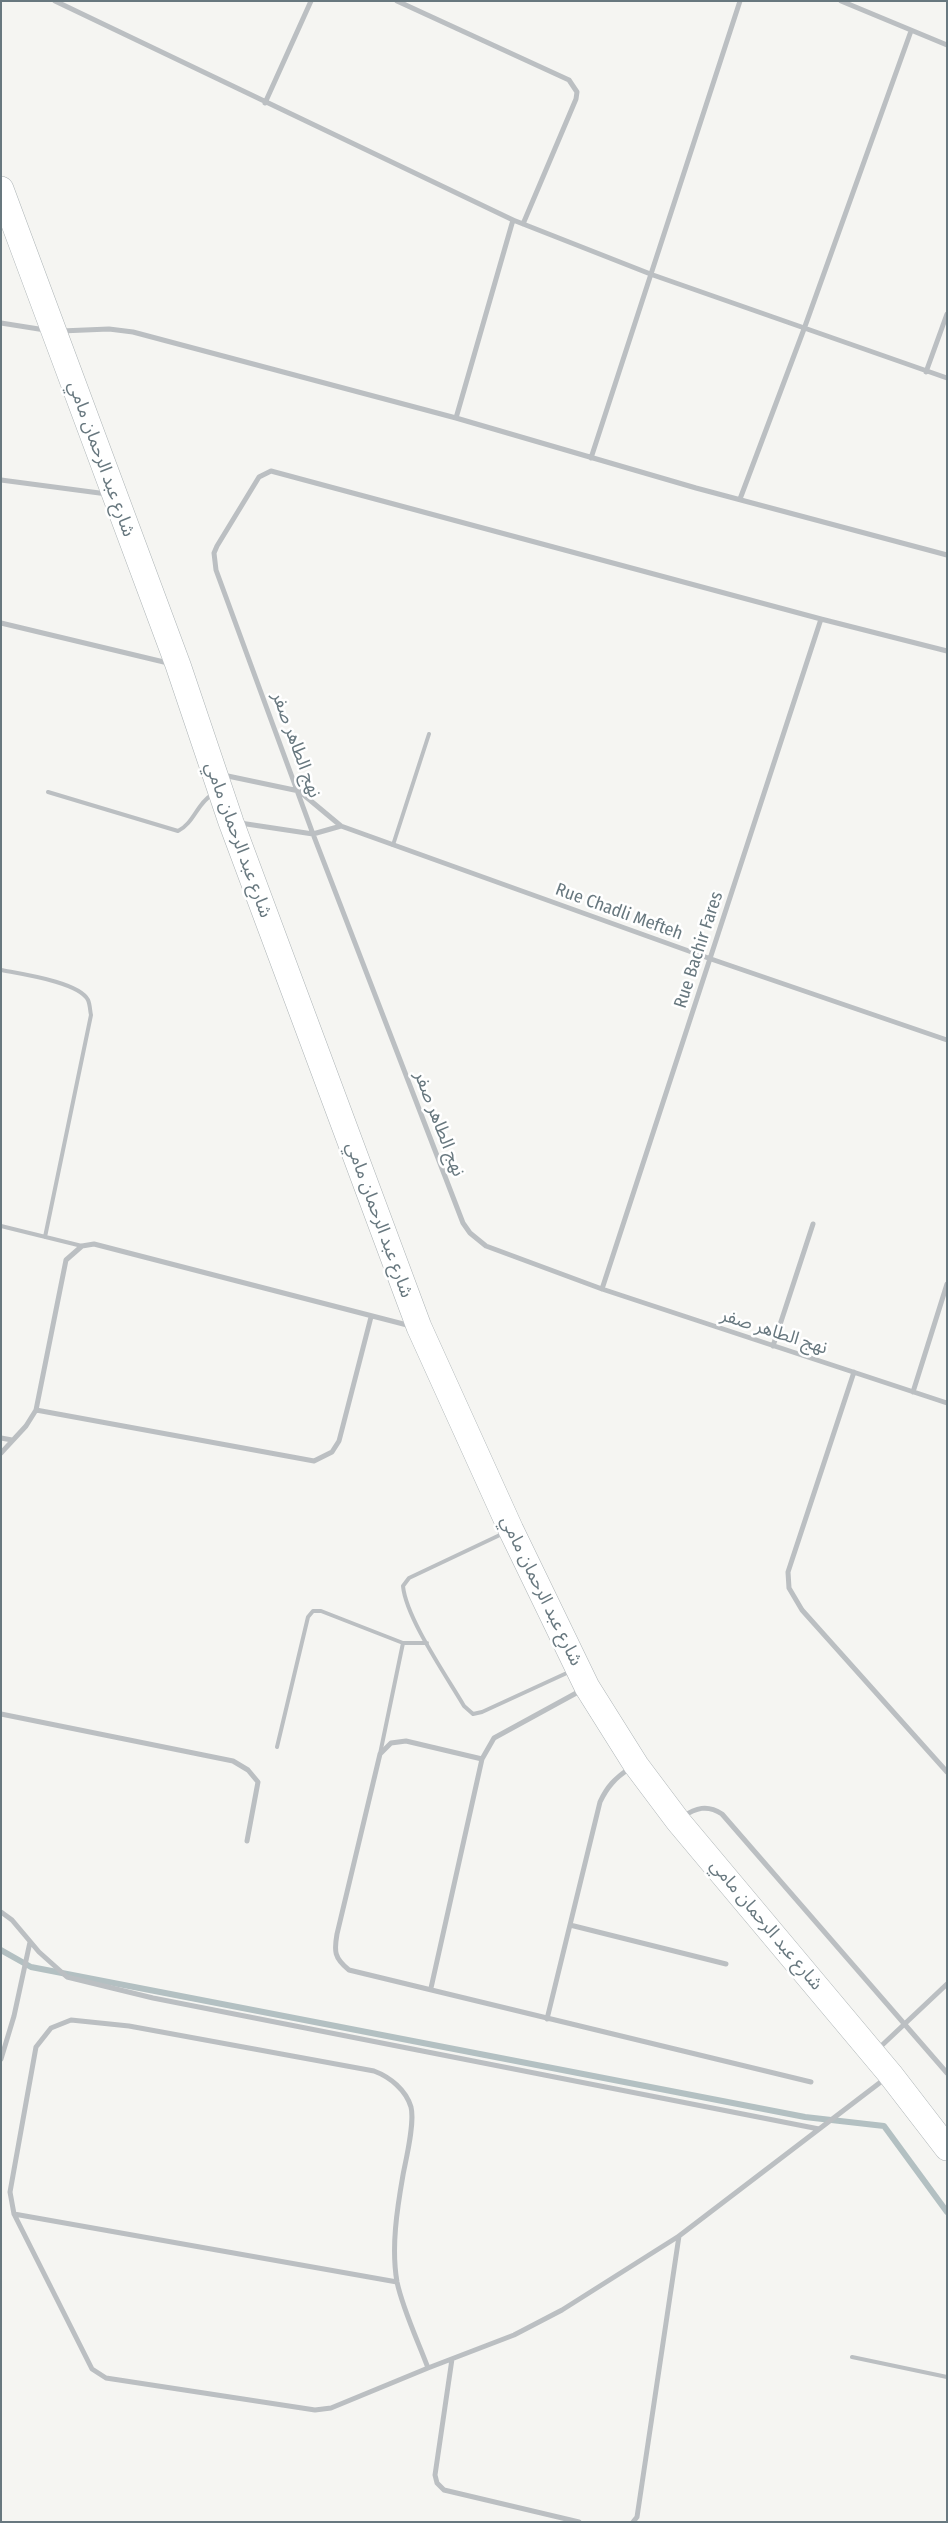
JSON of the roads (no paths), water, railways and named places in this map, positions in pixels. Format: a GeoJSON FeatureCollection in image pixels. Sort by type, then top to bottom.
{"type":"FeatureCollection","features":[{"type":"Feature","properties":{"kind":"street"},"geometry":{"type":"LineString","coordinates":[[55,1],[513,220],[653,275],[947,378]]}},
{"type":"Feature","properties":{"kind":"street"},"geometry":{"type":"LineString","coordinates":[[265,103],[311,1]]}},
{"type":"Feature","properties":{"kind":"street"},"geometry":{"type":"LineString","coordinates":[[397,1],[569,80],[574,85],[576,99],[523,224]]}},
{"type":"Feature","properties":{"kind":"street"},"geometry":{"type":"LineString","coordinates":[[592,458],[653,275],[740,1]]}},
{"type":"Feature","properties":{"kind":"street"},"geometry":{"type":"LineString","coordinates":[[840,1],[947,45]]}},
{"type":"Feature","properties":{"kind":"street"},"geometry":{"type":"LineString","coordinates":[[740,499],[804,329],[911,31]]}},
{"type":"Feature","properties":{"kind":"street","name":"شارع عبد الرحمان مامي"},"geometry":{"type":"LineString","coordinates":[[1,189],[178,665],[231,822],[419,1327],[511,1530],[582,1677],[636,1765],[678,1821],[764,1921],[890,2074],[947,2148]]}},
{"type":"Feature","properties":{"kind":"street"},"geometry":{"type":"LineString","coordinates":[[456,418],[513,220]]}},
{"type":"Feature","properties":{"kind":"street"},"geometry":{"type":"LineString","coordinates":[[926,372],[947,314]]}},
{"type":"Feature","properties":{"kind":"street"},"geometry":{"type":"LineString","coordinates":[[1,323],[54,332],[109,329],[133,332],[456,418],[592,458],[947,555]]}},
{"type":"Feature","properties":{"kind":"street","name":"نهج الطاهر صفر"},"geometry":{"type":"LineString","coordinates":[[821,619],[271,471],[259,477],[214,554],[216,570],[299,792],[312,834],[462,1223],[470,1233],[486,1246],[602,1290],[947,1403]]}},
{"type":"Feature","properties":{"kind":"street"},"geometry":{"type":"LineString","coordinates":[[1,480],[114,495]]}},
{"type":"Feature","properties":{"kind":"street"},"geometry":{"type":"LineString","coordinates":[[821,619],[947,651]]}},
{"type":"Feature","properties":{"kind":"street","name":"Rue Bachir Fares"},"geometry":{"type":"LineString","coordinates":[[602,1290],[821,619]]}},
{"type":"Feature","properties":{"kind":"street"},"geometry":{"type":"LineString","coordinates":[[1,623],[178,665]]}},
{"type":"Feature","properties":{"kind":"street"},"geometry":{"type":"LineString","coordinates":[[217,782],[299,792]]}},
{"type":"Feature","properties":{"kind":"street","name":"Rue Chadli Mefteh"},"geometry":{"type":"LineString","coordinates":[[299,792],[340,826],[711,959],[947,1040]]}},
{"type":"Feature","properties":{"kind":"street"},"geometry":{"type":"LineString","coordinates":[[231,822],[312,834],[340,826]]}},
{"type":"Feature","properties":{"kind":"street"},"geometry":{"type":"LineString","coordinates":[[773,1346],[813,1224]]}},
{"type":"Feature","properties":{"kind":"street"},"geometry":{"type":"LineString","coordinates":[[1,1453],[26,1426],[36,1410],[66,1260],[82,1246],[94,1244],[371,1317],[419,1327]]}},
{"type":"Feature","properties":{"kind":"street"},"geometry":{"type":"LineString","coordinates":[[913,1392],[947,1284]]}},
{"type":"Feature","properties":{"kind":"street"},"geometry":{"type":"LineString","coordinates":[[36,1410],[314,1462],[332,1452],[339,1441],[371,1317]]}},
{"type":"Feature","properties":{"kind":"street"},"geometry":{"type":"LineString","coordinates":[[854,1372],[788,1572],[789,1588],[802,1610],[947,1772]]}},
{"type":"Feature","properties":{"kind":"street"},"geometry":{"type":"LineString","coordinates":[[1,1438],[12,1440]]}},
{"type":"Feature","properties":{"kind":"street"},"geometry":{"type":"LineString","coordinates":[[430,1988],[482,1758],[494,1738],[582,1677]]}},
{"type":"Feature","properties":{"kind":"street"},"geometry":{"type":"LineString","coordinates":[[1,1714],[233,1762],[248,1770],[258,1782],[248,1841]]}},
{"type":"Feature","properties":{"kind":"street"},"geometry":{"type":"LineString","coordinates":[[482,1758],[406,1741],[392,1743],[380,1754],[334,1951],[339,1962],[349,1970],[430,1988],[547,2019],[811,2082]]}},
{"type":"Feature","properties":{"kind":"street"},"geometry":{"type":"LineString","coordinates":[[547,2019],[600,1802],[607,1788],[618,1776],[636,1765]]}},
{"type":"Feature","properties":{"kind":"street"},"geometry":{"type":"LineString","coordinates":[[678,1821],[693,1810],[702,1808],[709,1808],[722,1814],[947,2073]]}},
{"type":"Feature","properties":{"kind":"street"},"geometry":{"type":"LineString","coordinates":[[1,1912],[12,1920],[30,1942],[67,1977],[153,1998],[819,2130]]}},
{"type":"Feature","properties":{"kind":"street"},"geometry":{"type":"LineString","coordinates":[[570,1925],[726,1964]]}},
{"type":"Feature","properties":{"kind":"street"},"geometry":{"type":"LineString","coordinates":[[1,2059],[14,2016],[30,1942]]}},
{"type":"Feature","properties":{"kind":"street"},"geometry":{"type":"LineString","coordinates":[[872,2054],[947,1984]]}},
{"type":"Feature","properties":{"kind":"street"},"geometry":{"type":"LineString","coordinates":[[428,2368],[397,2282],[395,2242],[399,2196],[409,2145],[411,2109],[404,2093],[390,2078],[369,2070],[143,2028],[71,2020],[51,2028],[36,2046],[11,2177],[10,2192],[14,2214],[81,2352],[92,2369],[106,2378],[316,2410],[332,2408],[514,2334],[562,2310],[679,2236],[890,2074]]}},
{"type":"Feature","properties":{"kind":"street"},"geometry":{"type":"LineString","coordinates":[[14,2214],[397,2282]]}},
{"type":"Feature","properties":{"kind":"street"},"geometry":{"type":"LineString","coordinates":[[633,2522],[637,2517],[679,2236]]}},
{"type":"Feature","properties":{"kind":"street"},"geometry":{"type":"LineString","coordinates":[[452,2359],[435,2475],[437,2484],[444,2490],[579,2522]]}},
{"type":"Feature","properties":{"kind":"lane"},"geometry":{"type":"LineString","coordinates":[[393,845],[429,734]]}},
{"type":"Feature","properties":{"kind":"lane"},"geometry":{"type":"LineString","coordinates":[[48,792],[178,831],[184,828],[217,782]]}},
{"type":"Feature","properties":{"kind":"lane"},"geometry":{"type":"LineString","coordinates":[[1,970],[74,989],[88,1000],[91,1015],[45,1237]]}},
{"type":"Feature","properties":{"kind":"lane"},"geometry":{"type":"LineString","coordinates":[[1,1226],[82,1246]]}},
{"type":"Feature","properties":{"kind":"lane"},"geometry":{"type":"LineString","coordinates":[[511,1530],[409,1578],[403,1586],[404,1597],[427,1643],[464,1706],[472,1714],[582,1677]]}},
{"type":"Feature","properties":{"kind":"lane"},"geometry":{"type":"LineString","coordinates":[[277,1747],[308,1617],[313,1611],[321,1611],[402,1643],[427,1643]]}},
{"type":"Feature","properties":{"kind":"lane"},"geometry":{"type":"LineString","coordinates":[[380,1754],[402,1643]]}},
{"type":"Feature","properties":{"kind":"lane"},"geometry":{"type":"LineString","coordinates":[[852,2357],[947,2377]]}},
{"type":"Feature","properties":{"kind":"waterway"},"geometry":{"type":"LineString","coordinates":[[1,1950],[31,1967],[805,2117],[884,2126],[947,2212]]}}]}
